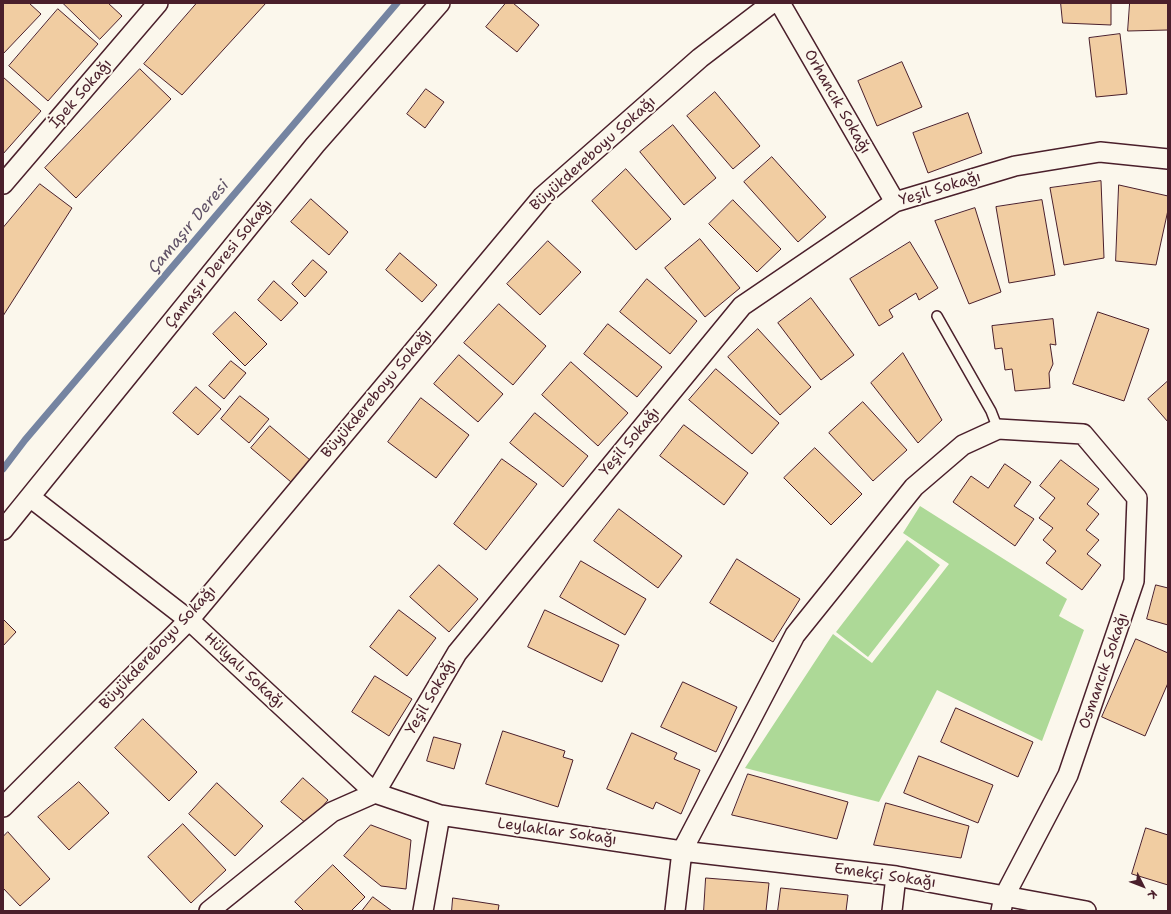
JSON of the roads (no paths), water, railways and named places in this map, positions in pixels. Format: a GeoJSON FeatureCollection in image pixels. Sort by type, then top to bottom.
{"type":"FeatureCollection","features":[{"type":"Feature","properties":{"kind":"street","name":"İpek Sokağı"},"geometry":{"type":"LineString","coordinates":[[3,184],[158,3]]}},
{"type":"Feature","properties":{"kind":"street","name":"Çamaşır Deresi Sokağı"},"geometry":{"type":"LineString","coordinates":[[3,530],[315,145],[440,3]]}},
{"type":"Feature","properties":{"kind":"street","name":"Büyükdereboyu Sokağı"},"geometry":{"type":"LineString","coordinates":[[3,807],[189,620],[542,197],[700,58],[772,3]]}},
{"type":"Feature","properties":{"kind":"street","name":"Orhancık Sokağı"},"geometry":{"type":"LineString","coordinates":[[780,3],[895,202]]}},
{"type":"Feature","properties":{"kind":"street","name":"Yeşil Sokağı"},"geometry":{"type":"LineString","coordinates":[[375,793],[457,652],[742,306],[895,202],[1015,166],[1100,152],[1168,159]]}},
{"type":"Feature","properties":{"kind":"street"},"geometry":{"type":"LineString","coordinates":[[675,911],[682,851],[795,635],[914,487],[963,445],[998,429]]}},
{"type":"Feature","properties":{"kind":"street","name":"Osmancık Sokağı"},"geometry":{"type":"LineString","coordinates":[[998,429],[1083,434],[1137,498],[1134,581],[1068,775],[1003,904]]}},
{"type":"Feature","properties":{"kind":"street","name":"Hülyalı Sokağı"},"geometry":{"type":"LineString","coordinates":[[30,497],[189,620],[375,793]]}},
{"type":"Feature","properties":{"kind":"street","name":"Leylaklar Sokağı"},"geometry":{"type":"LineString","coordinates":[[375,793],[440,815],[682,851]]}},
{"type":"Feature","properties":{"kind":"street"},"geometry":{"type":"LineString","coordinates":[[209,911],[332,812],[375,793]]}},
{"type":"Feature","properties":{"kind":"street"},"geometry":{"type":"LineString","coordinates":[[423,911],[440,815]]}},
{"type":"Feature","properties":{"kind":"street","name":"Emekçi Sokağı"},"geometry":{"type":"LineString","coordinates":[[682,851],[896,876],[1003,904],[1086,911]]}},
{"type":"Feature","properties":{"kind":"street"},"geometry":{"type":"LineString","coordinates":[[892,911],[896,876]]}},
{"type":"Feature","properties":{"kind":"lane"},"geometry":{"type":"LineString","coordinates":[[937,316],[991,411],[998,429]]}},
{"type":"Feature","properties":{"kind":"waterway","name":"Çamaşır Deresi"},"geometry":{"type":"LineString","coordinates":[[3,469],[25,440],[397,3]]}}]}
